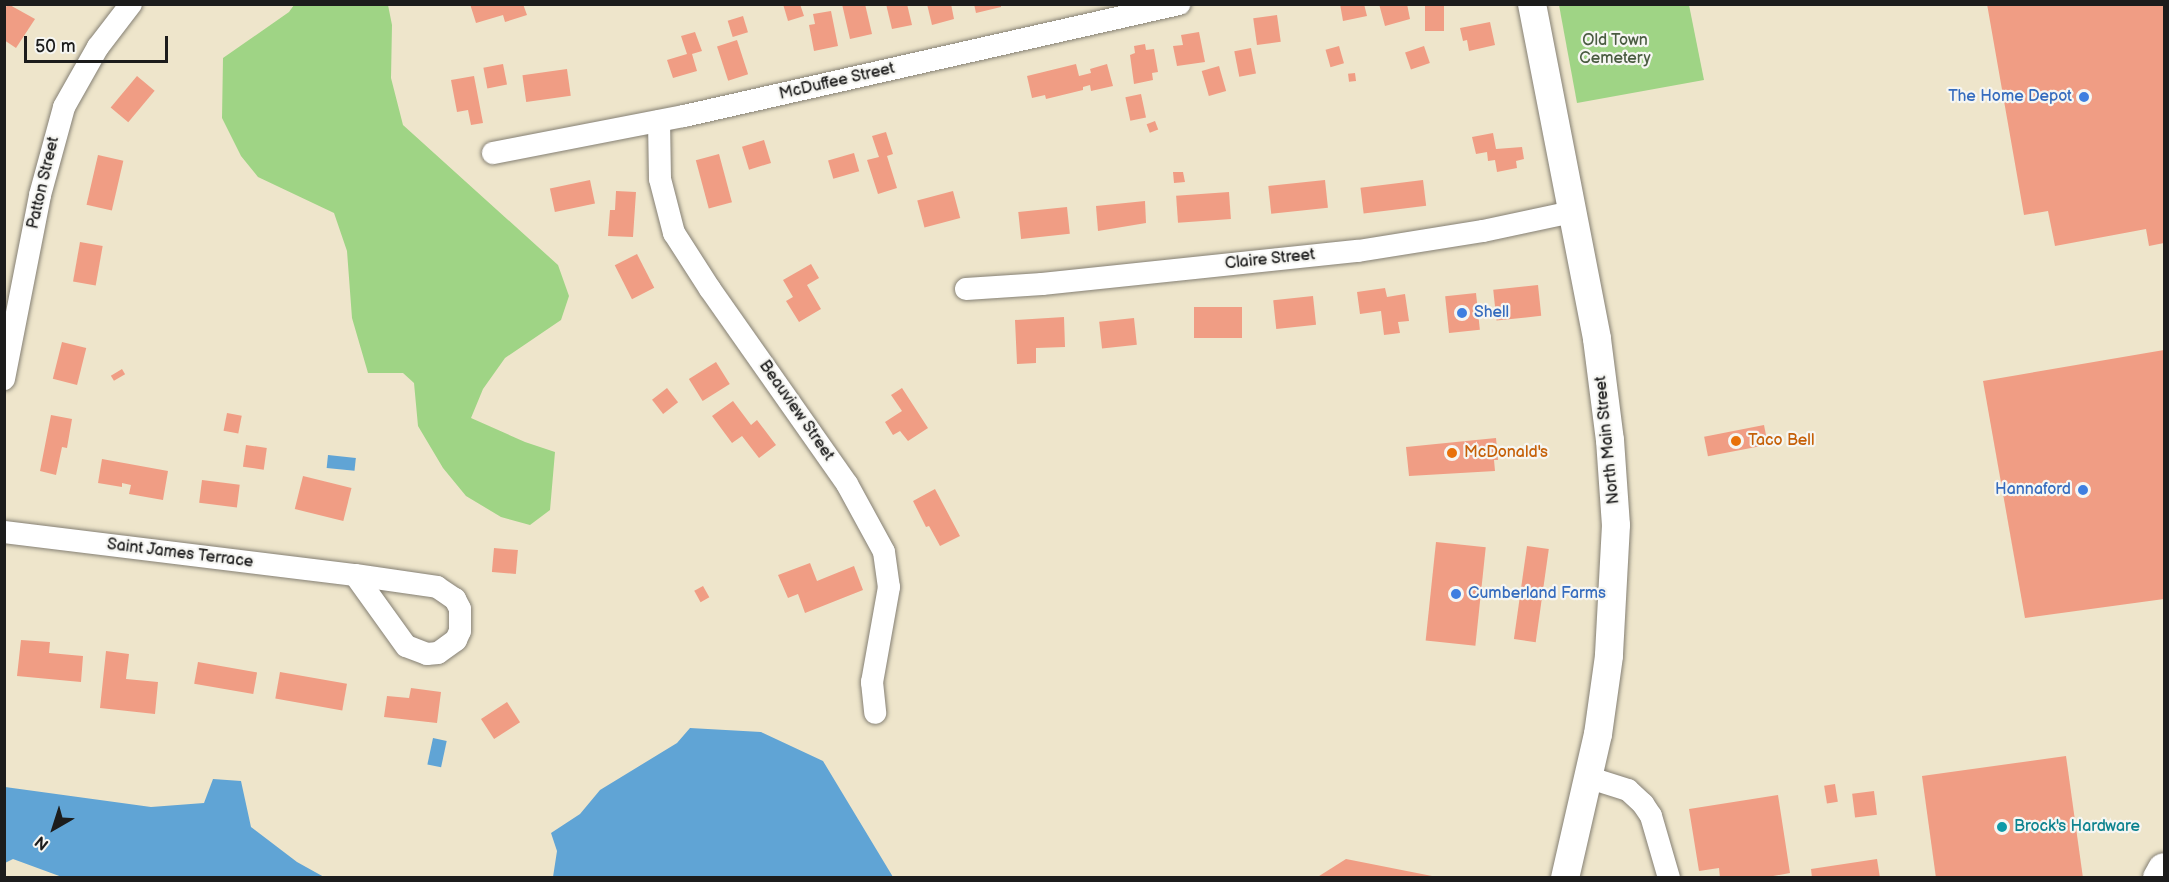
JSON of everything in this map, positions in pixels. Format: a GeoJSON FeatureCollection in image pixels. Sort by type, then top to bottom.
{"type":"FeatureCollection","features":[{"type":"Feature","properties":{"kind":"highway"},"geometry":{"type":"LineString","coordinates":[[2159,878],[2164,869]]}},
{"type":"Feature","properties":{"kind":"main road","name":"North Main Street"},"geometry":{"type":"LineString","coordinates":[[1532,4],[1597,339],[1610,440],[1616,525],[1609,656],[1598,734],[1565,878]]}},
{"type":"Feature","properties":{"kind":"street","name":"Patton Street"},"geometry":{"type":"LineString","coordinates":[[4,380],[40,195],[64,107],[98,47],[131,4]]}},
{"type":"Feature","properties":{"kind":"street","name":"McDuffee Street"},"geometry":{"type":"LineString","coordinates":[[493,153],[659,121],[1179,4]]}},
{"type":"Feature","properties":{"kind":"street","name":"Beauview Street"},"geometry":{"type":"LineString","coordinates":[[659,121],[660,179],[674,233],[710,289],[847,484],[884,552],[889,586],[872,682],[875,713]]}},
{"type":"Feature","properties":{"kind":"street","name":"Claire Street"},"geometry":{"type":"LineString","coordinates":[[966,289],[1042,284],[1358,251],[1483,231],[1572,212]]}},
{"type":"Feature","properties":{"kind":"street","name":"Saint James Terrace"},"geometry":{"type":"LineString","coordinates":[[4,532],[355,575],[437,587],[447,592],[460,609],[460,631],[456,640],[438,653],[427,654],[406,646],[355,575]]}},
{"type":"Feature","properties":{"kind":"street"},"geometry":{"type":"LineString","coordinates":[[1587,777],[1628,790],[1643,804],[1651,816],[1669,878]]}},
{"type":"Feature","properties":{"kind":"green space"},"geometry":{"type":"Polygon","coordinates":[[[294,5],[388,5],[392,25],[391,78],[403,125],[558,265],[569,296],[561,320],[505,358],[483,389],[471,418],[525,442],[555,452],[550,510],[530,525],[501,517],[466,496],[443,468],[418,426],[414,383],[403,373],[368,373],[352,318],[347,251],[334,213],[258,177],[241,156],[222,118],[223,58],[289,12],[294,5]]]}},
{"type":"Feature","properties":{"kind":"green space","name":"Old Town Cemetery"},"geometry":{"type":"Polygon","coordinates":[[[1559,5],[1689,5],[1704,80],[1577,103],[1559,5]]]}},
{"type":"Feature","properties":{"kind":"water"},"geometry":{"type":"Polygon","coordinates":[[[328,455],[356,458],[354,471],[327,468],[328,455]]]}},
{"type":"Feature","properties":{"kind":"water"},"geometry":{"type":"Polygon","coordinates":[[[690,728],[761,732],[823,761],[893,877],[553,877],[557,851],[551,833],[580,814],[600,790],[677,743],[690,728]]]}},
{"type":"Feature","properties":{"kind":"water"},"geometry":{"type":"Polygon","coordinates":[[[433,738],[447,741],[441,767],[427,764],[433,738]]]}},
{"type":"Feature","properties":{"kind":"water"},"geometry":{"type":"Polygon","coordinates":[[[213,779],[241,781],[251,827],[297,862],[324,877],[62,877],[13,859],[5,863],[5,787],[151,807],[204,803],[213,779]]]}},
{"type":"Feature","properties":{"kind":"building"},"geometry":{"type":"Polygon","coordinates":[[[8,4],[35,19],[16,48],[4,40],[4,10],[8,4]]]}},
{"type":"Feature","properties":{"kind":"building"},"geometry":{"type":"Polygon","coordinates":[[[470,4],[523,4],[527,15],[505,22],[503,15],[476,23],[470,4]]]}},
{"type":"Feature","properties":{"kind":"building"},"geometry":{"type":"Polygon","coordinates":[[[783,4],[800,4],[804,16],[788,21],[783,4]]]}},
{"type":"Feature","properties":{"kind":"building"},"geometry":{"type":"Polygon","coordinates":[[[842,4],[865,4],[872,34],[850,39],[842,4]]]}},
{"type":"Feature","properties":{"kind":"building"},"geometry":{"type":"Polygon","coordinates":[[[886,4],[907,4],[912,25],[892,29],[886,4]]]}},
{"type":"Feature","properties":{"kind":"building"},"geometry":{"type":"Polygon","coordinates":[[[927,4],[951,4],[954,19],[932,25],[927,4]]]}},
{"type":"Feature","properties":{"kind":"building"},"geometry":{"type":"Polygon","coordinates":[[[974,4],[1001,4],[1001,7],[976,13],[974,4]]]}},
{"type":"Feature","properties":{"kind":"building"},"geometry":{"type":"Polygon","coordinates":[[[1340,4],[1364,4],[1367,16],[1343,21],[1340,4]]]}},
{"type":"Feature","properties":{"kind":"building"},"geometry":{"type":"Polygon","coordinates":[[[1379,4],[1407,4],[1410,19],[1385,26],[1379,4]]]}},
{"type":"Feature","properties":{"kind":"building"},"geometry":{"type":"Polygon","coordinates":[[[1425,4],[1444,4],[1444,31],[1425,31],[1425,4]]]}},
{"type":"Feature","properties":{"kind":"building","name":"The Home Depot"},"geometry":{"type":"Polygon","coordinates":[[[1987,4],[2164,4],[2164,243],[2149,246],[2146,229],[2055,246],[2048,211],[2024,215],[1987,4]]]}},
{"type":"Feature","properties":{"kind":"building"},"geometry":{"type":"Polygon","coordinates":[[[831,11],[838,46],[814,51],[809,25],[815,24],[813,14],[831,11]]]}},
{"type":"Feature","properties":{"kind":"building"},"geometry":{"type":"Polygon","coordinates":[[[1277,15],[1281,42],[1257,45],[1253,18],[1277,15]]]}},
{"type":"Feature","properties":{"kind":"building"},"geometry":{"type":"Polygon","coordinates":[[[743,16],[748,32],[733,37],[728,21],[743,16]]]}},
{"type":"Feature","properties":{"kind":"building"},"geometry":{"type":"Polygon","coordinates":[[[1490,22],[1495,45],[1469,51],[1467,40],[1463,41],[1460,28],[1490,22]]]}},
{"type":"Feature","properties":{"kind":"building"},"geometry":{"type":"Polygon","coordinates":[[[695,32],[702,51],[692,54],[697,71],[673,78],[667,60],[687,54],[681,36],[695,32]]]}},
{"type":"Feature","properties":{"kind":"building"},"geometry":{"type":"Polygon","coordinates":[[[1199,32],[1205,62],[1177,66],[1173,46],[1183,45],[1181,35],[1199,32]]]}},
{"type":"Feature","properties":{"kind":"building"},"geometry":{"type":"Polygon","coordinates":[[[737,40],[748,74],[728,81],[717,46],[737,40]]]}},
{"type":"Feature","properties":{"kind":"building"},"geometry":{"type":"Polygon","coordinates":[[[1145,44],[1146,50],[1154,49],[1158,72],[1152,73],[1153,80],[1134,84],[1130,55],[1135,53],[1134,46],[1145,44]]]}},
{"type":"Feature","properties":{"kind":"building"},"geometry":{"type":"Polygon","coordinates":[[[1339,46],[1344,63],[1331,67],[1326,50],[1339,46]]]}},
{"type":"Feature","properties":{"kind":"building"},"geometry":{"type":"Polygon","coordinates":[[[1424,46],[1430,63],[1411,70],[1405,53],[1424,46]]]}},
{"type":"Feature","properties":{"kind":"building"},"geometry":{"type":"Polygon","coordinates":[[[1251,48],[1256,74],[1239,77],[1234,51],[1251,48]]]}},
{"type":"Feature","properties":{"kind":"building"},"geometry":{"type":"Polygon","coordinates":[[[503,64],[507,85],[487,88],[483,68],[503,64]]]}},
{"type":"Feature","properties":{"kind":"building"},"geometry":{"type":"Polygon","coordinates":[[[1076,64],[1079,76],[1091,73],[1090,69],[1107,64],[1113,86],[1091,91],[1090,85],[1083,87],[1083,90],[1046,99],[1045,95],[1032,98],[1027,76],[1076,64]]]}},
{"type":"Feature","properties":{"kind":"building"},"geometry":{"type":"Polygon","coordinates":[[[1219,66],[1226,91],[1209,96],[1202,71],[1219,66]]]}},
{"type":"Feature","properties":{"kind":"building"},"geometry":{"type":"Polygon","coordinates":[[[567,69],[571,96],[526,102],[522,75],[567,69]]]}},
{"type":"Feature","properties":{"kind":"building"},"geometry":{"type":"Polygon","coordinates":[[[1355,73],[1356,81],[1349,82],[1348,74],[1355,73]]]}},
{"type":"Feature","properties":{"kind":"building"},"geometry":{"type":"Polygon","coordinates":[[[137,76],[155,91],[128,122],[111,107],[137,76]]]}},
{"type":"Feature","properties":{"kind":"building"},"geometry":{"type":"Polygon","coordinates":[[[474,76],[483,123],[471,125],[468,110],[457,112],[451,80],[474,76]]]}},
{"type":"Feature","properties":{"kind":"building"},"geometry":{"type":"Polygon","coordinates":[[[1141,94],[1146,117],[1130,121],[1125,97],[1141,94]]]}},
{"type":"Feature","properties":{"kind":"building"},"geometry":{"type":"Polygon","coordinates":[[[1155,121],[1158,129],[1150,133],[1147,124],[1155,121]]]}},
{"type":"Feature","properties":{"kind":"building"},"geometry":{"type":"Polygon","coordinates":[[[886,132],[893,154],[887,156],[897,188],[878,194],[867,160],[879,157],[872,136],[886,132]]]}},
{"type":"Feature","properties":{"kind":"building"},"geometry":{"type":"Polygon","coordinates":[[[1493,133],[1496,149],[1522,147],[1524,159],[1516,161],[1517,168],[1497,172],[1495,160],[1488,161],[1487,152],[1476,154],[1472,137],[1493,133]]]}},
{"type":"Feature","properties":{"kind":"building"},"geometry":{"type":"Polygon","coordinates":[[[764,140],[771,163],[749,170],[742,147],[764,140]]]}},
{"type":"Feature","properties":{"kind":"building"},"geometry":{"type":"Polygon","coordinates":[[[854,153],[859,171],[833,179],[828,160],[854,153]]]}},
{"type":"Feature","properties":{"kind":"building"},"geometry":{"type":"Polygon","coordinates":[[[719,154],[732,202],[709,209],[696,160],[719,154]]]}},
{"type":"Feature","properties":{"kind":"building"},"geometry":{"type":"Polygon","coordinates":[[[98,155],[123,161],[112,211],[87,205],[98,155]]]}},
{"type":"Feature","properties":{"kind":"building"},"geometry":{"type":"Polygon","coordinates":[[[1173,172],[1183,172],[1185,182],[1174,183],[1173,172]]]}},
{"type":"Feature","properties":{"kind":"building"},"geometry":{"type":"Polygon","coordinates":[[[590,180],[595,203],[555,212],[550,189],[590,180]]]}},
{"type":"Feature","properties":{"kind":"building"},"geometry":{"type":"Polygon","coordinates":[[[1325,180],[1328,208],[1271,214],[1268,186],[1325,180]]]}},
{"type":"Feature","properties":{"kind":"building"},"geometry":{"type":"Polygon","coordinates":[[[1423,180],[1426,206],[1364,213],[1360,188],[1423,180]]]}},
{"type":"Feature","properties":{"kind":"building"},"geometry":{"type":"Polygon","coordinates":[[[616,191],[636,192],[633,237],[608,236],[610,210],[615,210],[616,191]]]}},
{"type":"Feature","properties":{"kind":"building"},"geometry":{"type":"Polygon","coordinates":[[[953,191],[960,218],[925,228],[917,201],[953,191]]]}},
{"type":"Feature","properties":{"kind":"building"},"geometry":{"type":"Polygon","coordinates":[[[1229,192],[1231,219],[1178,223],[1176,196],[1229,192]]]}},
{"type":"Feature","properties":{"kind":"building"},"geometry":{"type":"Polygon","coordinates":[[[1145,201],[1146,223],[1098,231],[1096,206],[1145,201]]]}},
{"type":"Feature","properties":{"kind":"building"},"geometry":{"type":"Polygon","coordinates":[[[1067,207],[1070,234],[1021,239],[1018,212],[1067,207]]]}},
{"type":"Feature","properties":{"kind":"building"},"geometry":{"type":"Polygon","coordinates":[[[80,242],[103,246],[96,285],[73,281],[80,242]]]}},
{"type":"Feature","properties":{"kind":"building"},"geometry":{"type":"Polygon","coordinates":[[[637,254],[654,288],[632,299],[615,265],[637,254]]]}},
{"type":"Feature","properties":{"kind":"building"},"geometry":{"type":"Polygon","coordinates":[[[811,264],[819,278],[807,285],[821,309],[799,322],[786,301],[793,297],[783,280],[811,264]]]}},
{"type":"Feature","properties":{"kind":"building"},"geometry":{"type":"Polygon","coordinates":[[[1538,285],[1541,316],[1496,321],[1493,290],[1538,285]]]}},
{"type":"Feature","properties":{"kind":"building"},"geometry":{"type":"Polygon","coordinates":[[[1385,288],[1387,297],[1405,294],[1409,321],[1398,322],[1400,333],[1384,335],[1381,311],[1360,314],[1357,292],[1385,288]]]}},
{"type":"Feature","properties":{"kind":"building","name":"Shell"},"geometry":{"type":"Polygon","coordinates":[[[1476,293],[1480,330],[1449,333],[1445,296],[1476,293]]]}},
{"type":"Feature","properties":{"kind":"building"},"geometry":{"type":"Polygon","coordinates":[[[1313,296],[1316,325],[1276,329],[1273,300],[1313,296]]]}},
{"type":"Feature","properties":{"kind":"building"},"geometry":{"type":"Polygon","coordinates":[[[1194,307],[1242,307],[1242,338],[1194,338],[1194,307]]]}},
{"type":"Feature","properties":{"kind":"building"},"geometry":{"type":"Polygon","coordinates":[[[1064,317],[1065,347],[1036,348],[1036,363],[1017,364],[1015,320],[1064,317]]]}},
{"type":"Feature","properties":{"kind":"building"},"geometry":{"type":"Polygon","coordinates":[[[1134,318],[1137,345],[1102,349],[1099,322],[1134,318]]]}},
{"type":"Feature","properties":{"kind":"building"},"geometry":{"type":"Polygon","coordinates":[[[62,342],[86,348],[77,385],[53,379],[62,342]]]}},
{"type":"Feature","properties":{"kind":"building","name":"Hannaford"},"geometry":{"type":"Polygon","coordinates":[[[2164,350],[2164,599],[2025,618],[1983,381],[2164,350]]]}},
{"type":"Feature","properties":{"kind":"building"},"geometry":{"type":"Polygon","coordinates":[[[716,362],[730,384],[703,401],[689,379],[716,362]]]}},
{"type":"Feature","properties":{"kind":"building"},"geometry":{"type":"Polygon","coordinates":[[[122,369],[125,374],[114,381],[111,376],[122,369]]]}},
{"type":"Feature","properties":{"kind":"building"},"geometry":{"type":"Polygon","coordinates":[[[667,388],[678,402],[663,414],[652,400],[667,388]]]}},
{"type":"Feature","properties":{"kind":"building"},"geometry":{"type":"Polygon","coordinates":[[[902,388],[928,428],[908,441],[900,431],[893,435],[885,422],[902,411],[891,395],[902,388]]]}},
{"type":"Feature","properties":{"kind":"building"},"geometry":{"type":"Polygon","coordinates":[[[733,401],[751,425],[757,420],[776,445],[759,458],[742,436],[732,443],[712,416],[733,401]]]}},
{"type":"Feature","properties":{"kind":"building"},"geometry":{"type":"Polygon","coordinates":[[[227,413],[242,416],[238,434],[224,431],[227,413]]]}},
{"type":"Feature","properties":{"kind":"building"},"geometry":{"type":"Polygon","coordinates":[[[51,415],[72,419],[67,448],[62,447],[56,475],[40,471],[51,415]]]}},
{"type":"Feature","properties":{"kind":"building","name":"Taco Bell"},"geometry":{"type":"Polygon","coordinates":[[[1764,425],[1768,445],[1708,456],[1704,437],[1764,425]]]}},
{"type":"Feature","properties":{"kind":"building","name":"McDonald's"},"geometry":{"type":"Polygon","coordinates":[[[1496,438],[1498,460],[1494,460],[1495,471],[1409,476],[1406,447],[1496,438]]]}},
{"type":"Feature","properties":{"kind":"building"},"geometry":{"type":"Polygon","coordinates":[[[246,445],[267,448],[264,470],[243,467],[246,445]]]}},
{"type":"Feature","properties":{"kind":"building"},"geometry":{"type":"Polygon","coordinates":[[[102,459],[168,471],[163,500],[129,494],[131,485],[122,483],[122,487],[98,483],[102,459]]]}},
{"type":"Feature","properties":{"kind":"building"},"geometry":{"type":"Polygon","coordinates":[[[303,476],[352,488],[343,521],[295,509],[303,476]]]}},
{"type":"Feature","properties":{"kind":"building"},"geometry":{"type":"Polygon","coordinates":[[[202,480],[240,485],[237,507],[199,503],[202,480]]]}},
{"type":"Feature","properties":{"kind":"building"},"geometry":{"type":"Polygon","coordinates":[[[935,489],[960,536],[940,546],[929,526],[926,527],[913,501],[935,489]]]}},
{"type":"Feature","properties":{"kind":"building","name":"Cumberland Farms"},"geometry":{"type":"Polygon","coordinates":[[[1436,542],[1486,547],[1475,646],[1426,640],[1436,542]]]}},
{"type":"Feature","properties":{"kind":"building"},"geometry":{"type":"Polygon","coordinates":[[[1527,546],[1549,549],[1536,642],[1514,639],[1527,546]]]}},
{"type":"Feature","properties":{"kind":"building"},"geometry":{"type":"Polygon","coordinates":[[[494,548],[518,550],[516,574],[492,572],[494,548]]]}},
{"type":"Feature","properties":{"kind":"building"},"geometry":{"type":"Polygon","coordinates":[[[810,563],[817,581],[854,566],[863,590],[805,613],[798,594],[788,598],[778,575],[810,563]]]}},
{"type":"Feature","properties":{"kind":"building"},"geometry":{"type":"Polygon","coordinates":[[[703,586],[709,597],[701,602],[694,591],[703,586]]]}},
{"type":"Feature","properties":{"kind":"building"},"geometry":{"type":"Polygon","coordinates":[[[21,640],[50,642],[49,653],[83,656],[81,682],[17,676],[21,640]]]}},
{"type":"Feature","properties":{"kind":"building"},"geometry":{"type":"Polygon","coordinates":[[[106,651],[129,654],[126,679],[158,682],[155,714],[100,708],[106,651]]]}},
{"type":"Feature","properties":{"kind":"building"},"geometry":{"type":"Polygon","coordinates":[[[198,662],[257,672],[253,694],[194,684],[198,662]]]}},
{"type":"Feature","properties":{"kind":"building"},"geometry":{"type":"Polygon","coordinates":[[[280,672],[347,684],[342,710],[275,699],[280,672]]]}},
{"type":"Feature","properties":{"kind":"building"},"geometry":{"type":"Polygon","coordinates":[[[411,688],[441,692],[437,723],[384,717],[387,696],[409,698],[411,688]]]}},
{"type":"Feature","properties":{"kind":"building"},"geometry":{"type":"Polygon","coordinates":[[[507,702],[520,722],[494,739],[481,719],[507,702]]]}},
{"type":"Feature","properties":{"kind":"building","name":"Brock's Hardware"},"geometry":{"type":"Polygon","coordinates":[[[2066,756],[2083,878],[1936,878],[1922,776],[2066,756]]]}},
{"type":"Feature","properties":{"kind":"building"},"geometry":{"type":"Polygon","coordinates":[[[1835,784],[1838,802],[1827,803],[1824,786],[1835,784]]]}},
{"type":"Feature","properties":{"kind":"building"},"geometry":{"type":"Polygon","coordinates":[[[1874,791],[1877,815],[1855,818],[1852,794],[1874,791]]]}},
{"type":"Feature","properties":{"kind":"building"},"geometry":{"type":"Polygon","coordinates":[[[1778,795],[1790,873],[1762,878],[1720,878],[1719,868],[1699,871],[1689,809],[1778,795]]]}},
{"type":"Feature","properties":{"kind":"building"},"geometry":{"type":"Polygon","coordinates":[[[1346,859],[1432,876],[1431,878],[1316,878],[1346,859]]]}},
{"type":"Feature","properties":{"kind":"building"},"geometry":{"type":"Polygon","coordinates":[[[1877,859],[1880,878],[1812,878],[1811,869],[1877,859]]]}},
{"type":"Feature","properties":{"kind":"place","name":"The Home Depot"},"geometry":{"type":"Point","coordinates":[2084,97]}},
{"type":"Feature","properties":{"kind":"place","name":"Shell"},"geometry":{"type":"Point","coordinates":[1462,313]}},
{"type":"Feature","properties":{"kind":"place","name":"Taco Bell"},"geometry":{"type":"Point","coordinates":[1736,441]}},
{"type":"Feature","properties":{"kind":"place","name":"McDonald's"},"geometry":{"type":"Point","coordinates":[1452,453]}},
{"type":"Feature","properties":{"kind":"place","name":"Hannaford"},"geometry":{"type":"Point","coordinates":[2083,490]}},
{"type":"Feature","properties":{"kind":"place","name":"Cumberland Farms"},"geometry":{"type":"Point","coordinates":[1456,594]}},
{"type":"Feature","properties":{"kind":"place","name":"Brock's Hardware"},"geometry":{"type":"Point","coordinates":[2002,827]}}]}
